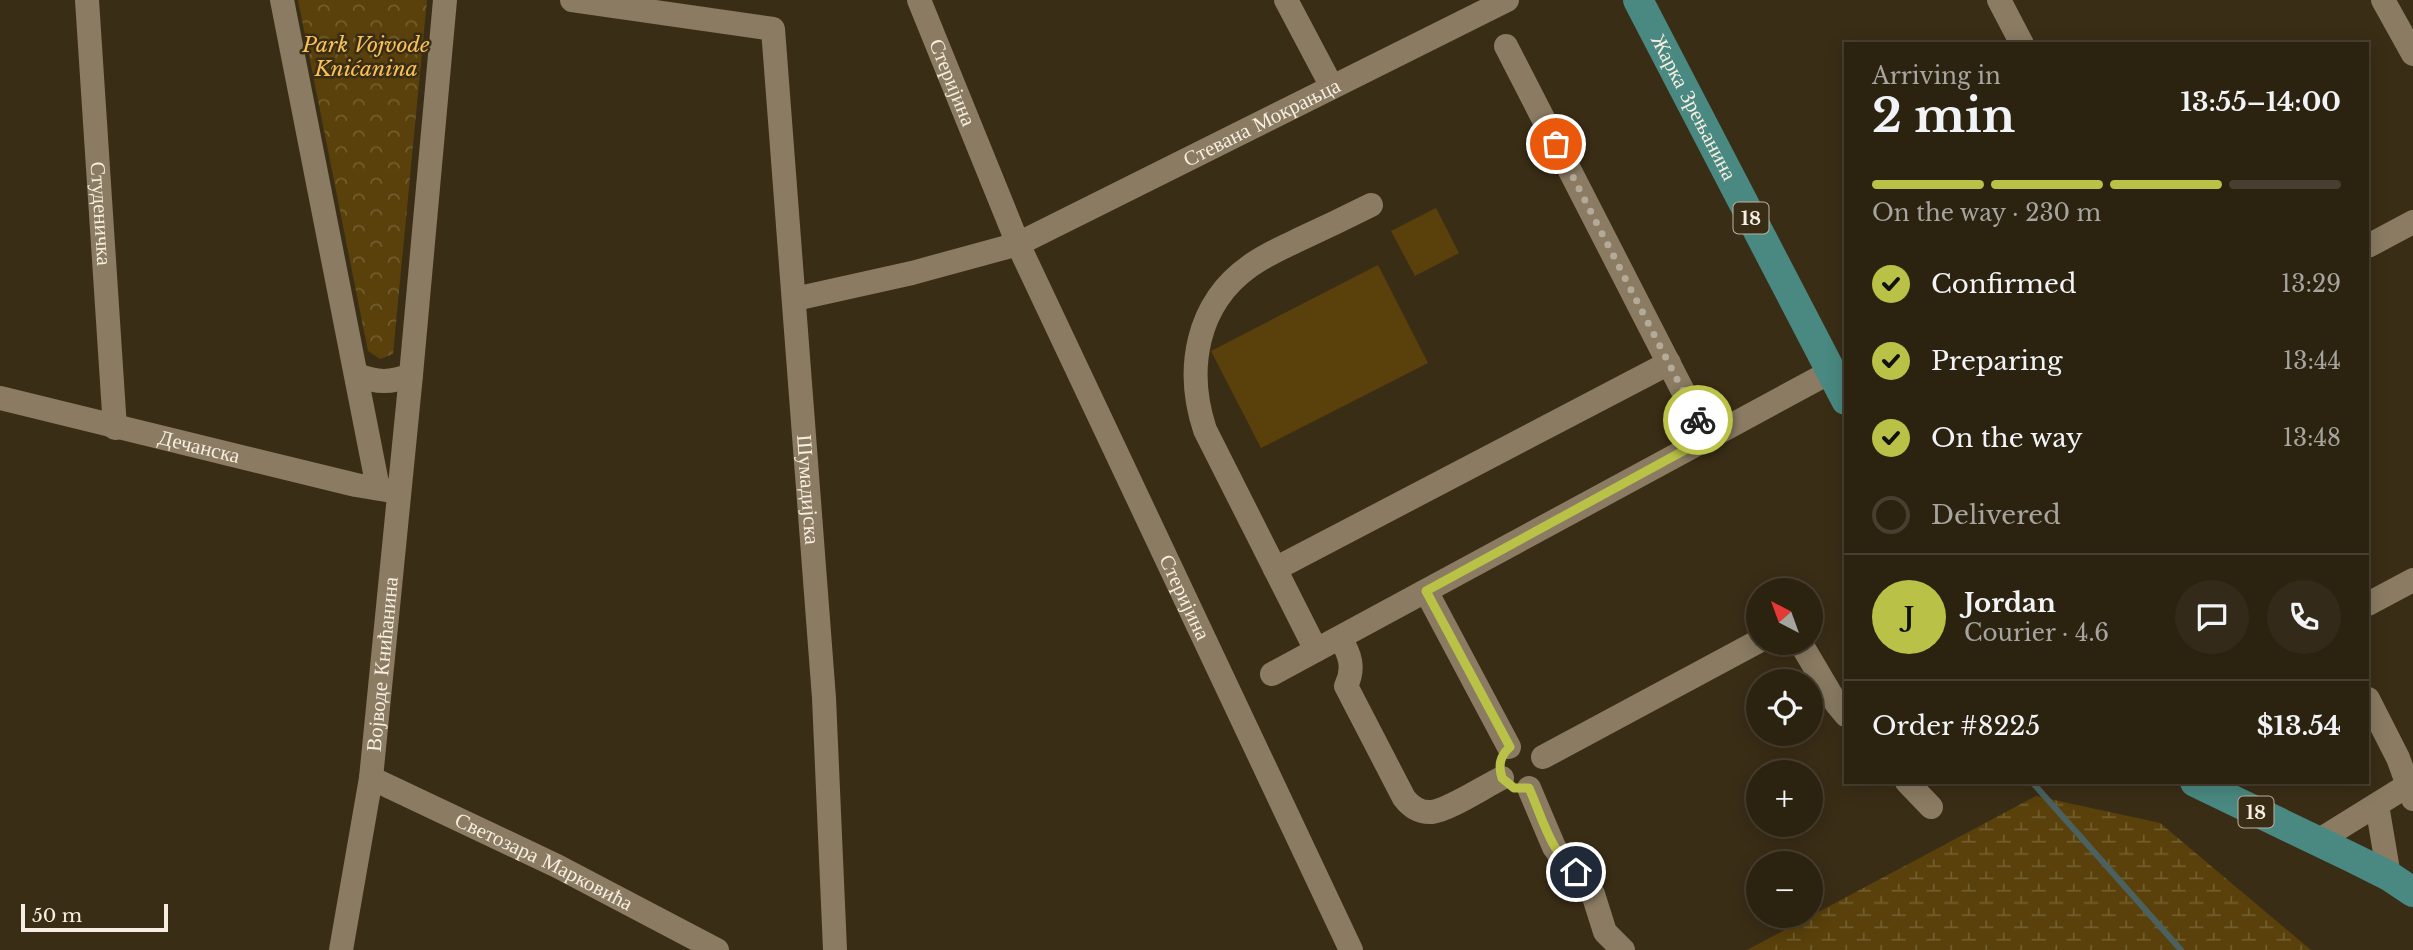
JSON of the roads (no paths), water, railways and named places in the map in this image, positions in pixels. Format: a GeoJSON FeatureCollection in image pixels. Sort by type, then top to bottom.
{"type":"FeatureCollection","features":[{"type":"Feature","properties":{"kind":"main road","name":"Жарка Зрењанина"},"geometry":{"type":"LineString","coordinates":[[1638,0],[1844,396]]}},
{"type":"Feature","properties":{"kind":"main road","name":"18"},"geometry":{"type":"LineString","coordinates":[[2199,784],[2401,884]]}},
{"type":"Feature","properties":{"kind":"street","name":"Студеничка"},"geometry":{"type":"LineString","coordinates":[[87,0],[116,428]]}},
{"type":"Feature","properties":{"kind":"street","name":"Војводе Книћанина"},"geometry":{"type":"LineString","coordinates":[[282,0],[357,375],[388,490]]}},
{"type":"Feature","properties":{"kind":"street","name":"Војводе Книћанина"},"geometry":{"type":"LineString","coordinates":[[341,950],[371,778],[388,490],[411,375],[445,0]]}},
{"type":"Feature","properties":{"kind":"street","name":"Шумадијска"},"geometry":{"type":"LineString","coordinates":[[572,0],[773,29],[824,698],[835,950]]}},
{"type":"Feature","properties":{"kind":"street","name":"Стеријина"},"geometry":{"type":"LineString","coordinates":[[919,0],[1018,244],[1351,950]]}},
{"type":"Feature","properties":{"kind":"street"},"geometry":{"type":"LineString","coordinates":[[1286,0],[1332,87]]}},
{"type":"Feature","properties":{"kind":"street","name":"Стевана Мокрањца"},"geometry":{"type":"LineString","coordinates":[[1018,244],[1507,0]]}},
{"type":"Feature","properties":{"kind":"street"},"geometry":{"type":"LineString","coordinates":[[1999,0],[2021,42]]}},
{"type":"Feature","properties":{"kind":"street"},"geometry":{"type":"LineString","coordinates":[[2383,0],[2413,54]]}},
{"type":"Feature","properties":{"kind":"street"},"geometry":{"type":"LineString","coordinates":[[1506,46],[1707,438]]}},
{"type":"Feature","properties":{"kind":"street"},"geometry":{"type":"LineString","coordinates":[[1316,650],[1205,430],[1199,411],[1195,371],[1200,336],[1215,303],[1245,269],[1371,205]]}},
{"type":"Feature","properties":{"kind":"street"},"geometry":{"type":"LineString","coordinates":[[2369,245],[2413,222]]}},
{"type":"Feature","properties":{"kind":"street"},"geometry":{"type":"LineString","coordinates":[[795,299],[912,273],[1018,244]]}},
{"type":"Feature","properties":{"kind":"street"},"geometry":{"type":"LineString","coordinates":[[1275,569],[1669,363]]}},
{"type":"Feature","properties":{"kind":"street"},"geometry":{"type":"LineString","coordinates":[[1272,674],[1832,371]]}},
{"type":"Feature","properties":{"kind":"street"},"geometry":{"type":"LineString","coordinates":[[357,375],[385,383],[411,375]]}},
{"type":"Feature","properties":{"kind":"street","name":"Дечанска"},"geometry":{"type":"LineString","coordinates":[[0,398],[356,485],[388,490]]}},
{"type":"Feature","properties":{"kind":"street"},"geometry":{"type":"LineString","coordinates":[[2369,603],[2413,580]]}},
{"type":"Feature","properties":{"kind":"street"},"geometry":{"type":"LineString","coordinates":[[1426,591],[1510,747]]}},
{"type":"Feature","properties":{"kind":"street"},"geometry":{"type":"LineString","coordinates":[[1340,638],[1351,663],[1346,686],[1404,798],[1411,806],[1423,812],[1440,810],[1502,778]]}},
{"type":"Feature","properties":{"kind":"street"},"geometry":{"type":"LineString","coordinates":[[1543,757],[1746,648]]}},
{"type":"Feature","properties":{"kind":"street"},"geometry":{"type":"LineString","coordinates":[[1808,655],[1844,712]]}},
{"type":"Feature","properties":{"kind":"street"},"geometry":{"type":"LineString","coordinates":[[2318,841],[2376,805],[2411,789],[2369,701]]}},
{"type":"Feature","properties":{"kind":"street"},"geometry":{"type":"LineString","coordinates":[[1525,744],[1532,746],[1543,757],[1544,773],[1541,780],[1529,788],[1514,788],[1502,778],[1500,761],[1503,753],[1510,747],[1525,744]]}},
{"type":"Feature","properties":{"kind":"street","name":"Светозара Марковића"},"geometry":{"type":"LineString","coordinates":[[371,778],[557,866],[717,950]]}},
{"type":"Feature","properties":{"kind":"street"},"geometry":{"type":"LineString","coordinates":[[1909,784],[1931,807]]}},
{"type":"Feature","properties":{"kind":"street"},"geometry":{"type":"LineString","coordinates":[[1529,788],[1554,847],[1566,864],[1585,882],[1593,894],[1605,932],[1623,950]]}},
{"type":"Feature","properties":{"kind":"street"},"geometry":{"type":"LineString","coordinates":[[2376,805],[2401,884]]}},
{"type":"Feature","properties":{"kind":"waterway"},"geometry":{"type":"LineString","coordinates":[[2034,784],[2181,950]]}},
{"type":"Feature","properties":{"kind":"park label","name":"Park Vojvode Knićanina"},"geometry":{"type":"Point","coordinates":[366,57]}}]}
